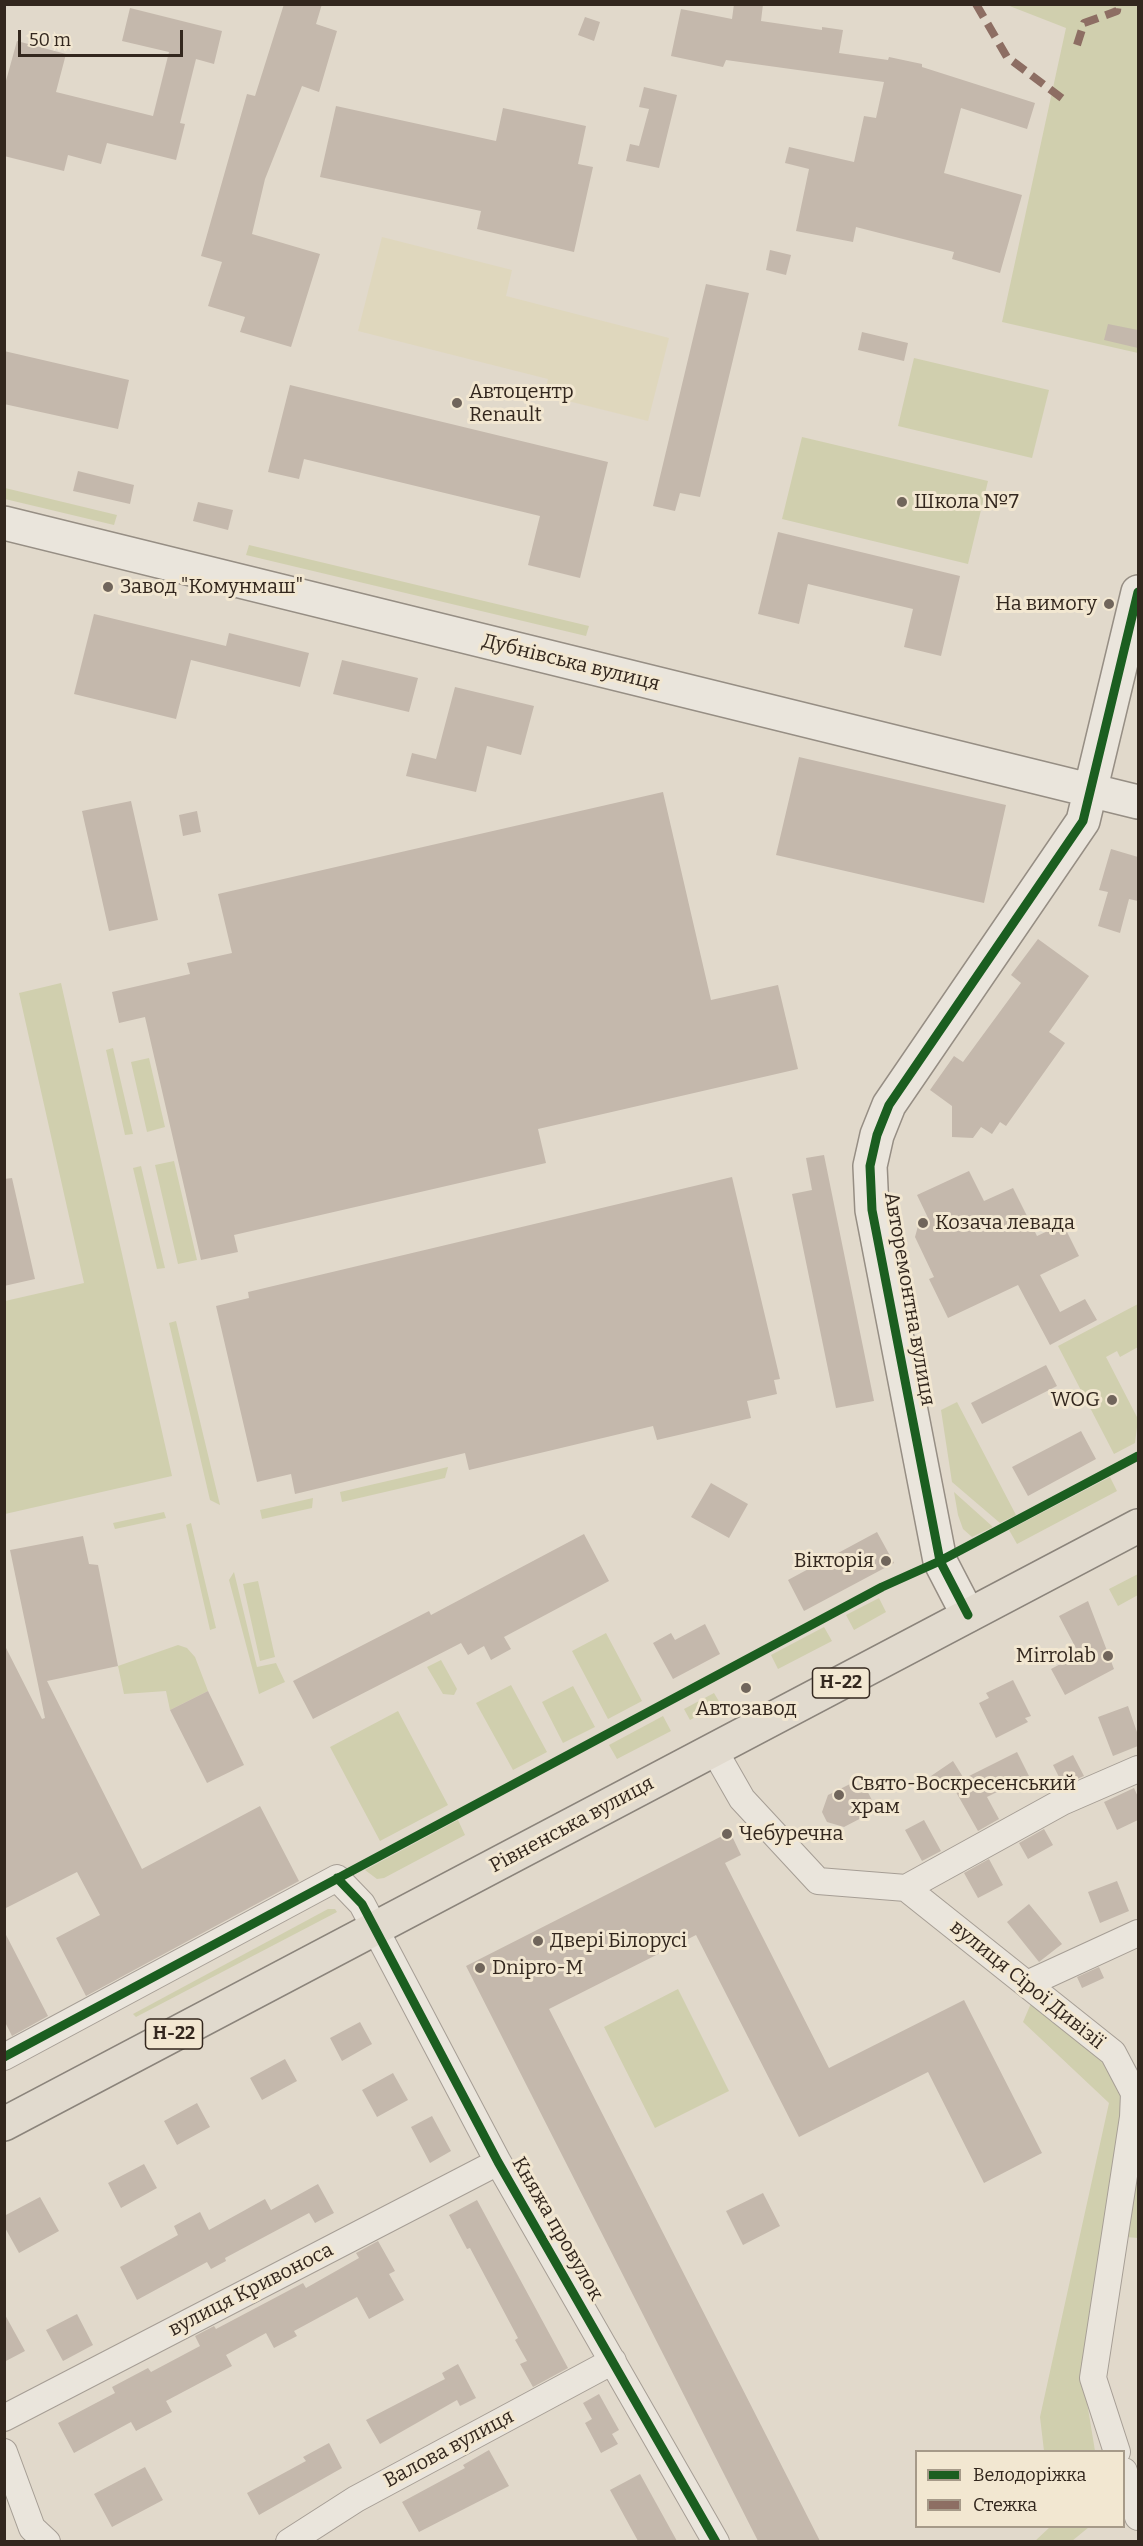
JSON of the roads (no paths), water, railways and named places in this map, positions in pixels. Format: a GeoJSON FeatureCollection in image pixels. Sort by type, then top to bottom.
{"type":"FeatureCollection","features":[{"type":"Feature","properties":{"kind":"main road","name":"Дубнівська вулиця"},"geometry":{"type":"LineString","coordinates":[[4,523],[1138,802]]}},
{"type":"Feature","properties":{"kind":"main road","name":"Авторемонтна вулиця"},"geometry":{"type":"LineString","coordinates":[[968,1615],[940,1561],[872,1210],[870,1166],[877,1135],[889,1105],[1083,821],[1138,592]]}},
{"type":"Feature","properties":{"kind":"main road","name":"Рівненська вулиця"},"geometry":{"type":"LineString","coordinates":[[4,2124],[1138,1526]]}},
{"type":"Feature","properties":{"kind":"street"},"geometry":{"type":"LineString","coordinates":[[714,1750],[742,1799],[818,1881],[906,1888],[1062,1802],[1138,1769]]}},
{"type":"Feature","properties":{"kind":"street","name":"Княжа провулок"},"geometry":{"type":"LineString","coordinates":[[4,2057],[337,1878],[362,1904],[498,2162],[716,2541]]}},
{"type":"Feature","properties":{"kind":"street","name":"вулиця Сірої Дивізії"},"geometry":{"type":"LineString","coordinates":[[906,1888],[1113,2053],[1134,2093],[1133,2117],[1093,2378],[1117,2450]]}},
{"type":"Feature","properties":{"kind":"street"},"geometry":{"type":"LineString","coordinates":[[1027,1984],[1138,1933]]}},
{"type":"Feature","properties":{"kind":"street","name":"вулиця Кривоноса"},"geometry":{"type":"LineString","coordinates":[[4,2418],[498,2162]]}},
{"type":"Feature","properties":{"kind":"street","name":"Валова вулиця"},"geometry":{"type":"LineString","coordinates":[[288,2541],[356,2499],[613,2361]]}},
{"type":"Feature","properties":{"kind":"street"},"geometry":{"type":"LineString","coordinates":[[4,2452],[32,2528],[47,2541]]}},
{"type":"Feature","properties":{"kind":"street"},"geometry":{"type":"LineString","coordinates":[[1125,2474],[1138,2517]]}},
{"type":"Feature","properties":{"kind":"place","name":"Автоцентр Renault"},"geometry":{"type":"Point","coordinates":[457,403]}},
{"type":"Feature","properties":{"kind":"place","name":"Школа №7"},"geometry":{"type":"Point","coordinates":[902,502]}},
{"type":"Feature","properties":{"kind":"place","name":"Завод \"Комунмаш\""},"geometry":{"type":"Point","coordinates":[108,587]}},
{"type":"Feature","properties":{"kind":"place","name":"На вимогу"},"geometry":{"type":"Point","coordinates":[1109,604]}},
{"type":"Feature","properties":{"kind":"place","name":"Козача левада"},"geometry":{"type":"Point","coordinates":[923,1223]}},
{"type":"Feature","properties":{"kind":"place","name":"WOG"},"geometry":{"type":"Point","coordinates":[1112,1400]}},
{"type":"Feature","properties":{"kind":"place","name":"Вікторія"},"geometry":{"type":"Point","coordinates":[886,1561]}},
{"type":"Feature","properties":{"kind":"place","name":"Mirrolab"},"geometry":{"type":"Point","coordinates":[1108,1656]}},
{"type":"Feature","properties":{"kind":"place","name":"Автозавод"},"geometry":{"type":"Point","coordinates":[746,1688]}},
{"type":"Feature","properties":{"kind":"place","name":"Свято-Воскресенський храм"},"geometry":{"type":"Point","coordinates":[839,1795]}},
{"type":"Feature","properties":{"kind":"place","name":"Чебуречна"},"geometry":{"type":"Point","coordinates":[727,1834]}},
{"type":"Feature","properties":{"kind":"place","name":"Двері Білорусі"},"geometry":{"type":"Point","coordinates":[538,1941]}},
{"type":"Feature","properties":{"kind":"place","name":"Dnipro-M"},"geometry":{"type":"Point","coordinates":[480,1968]}}]}
